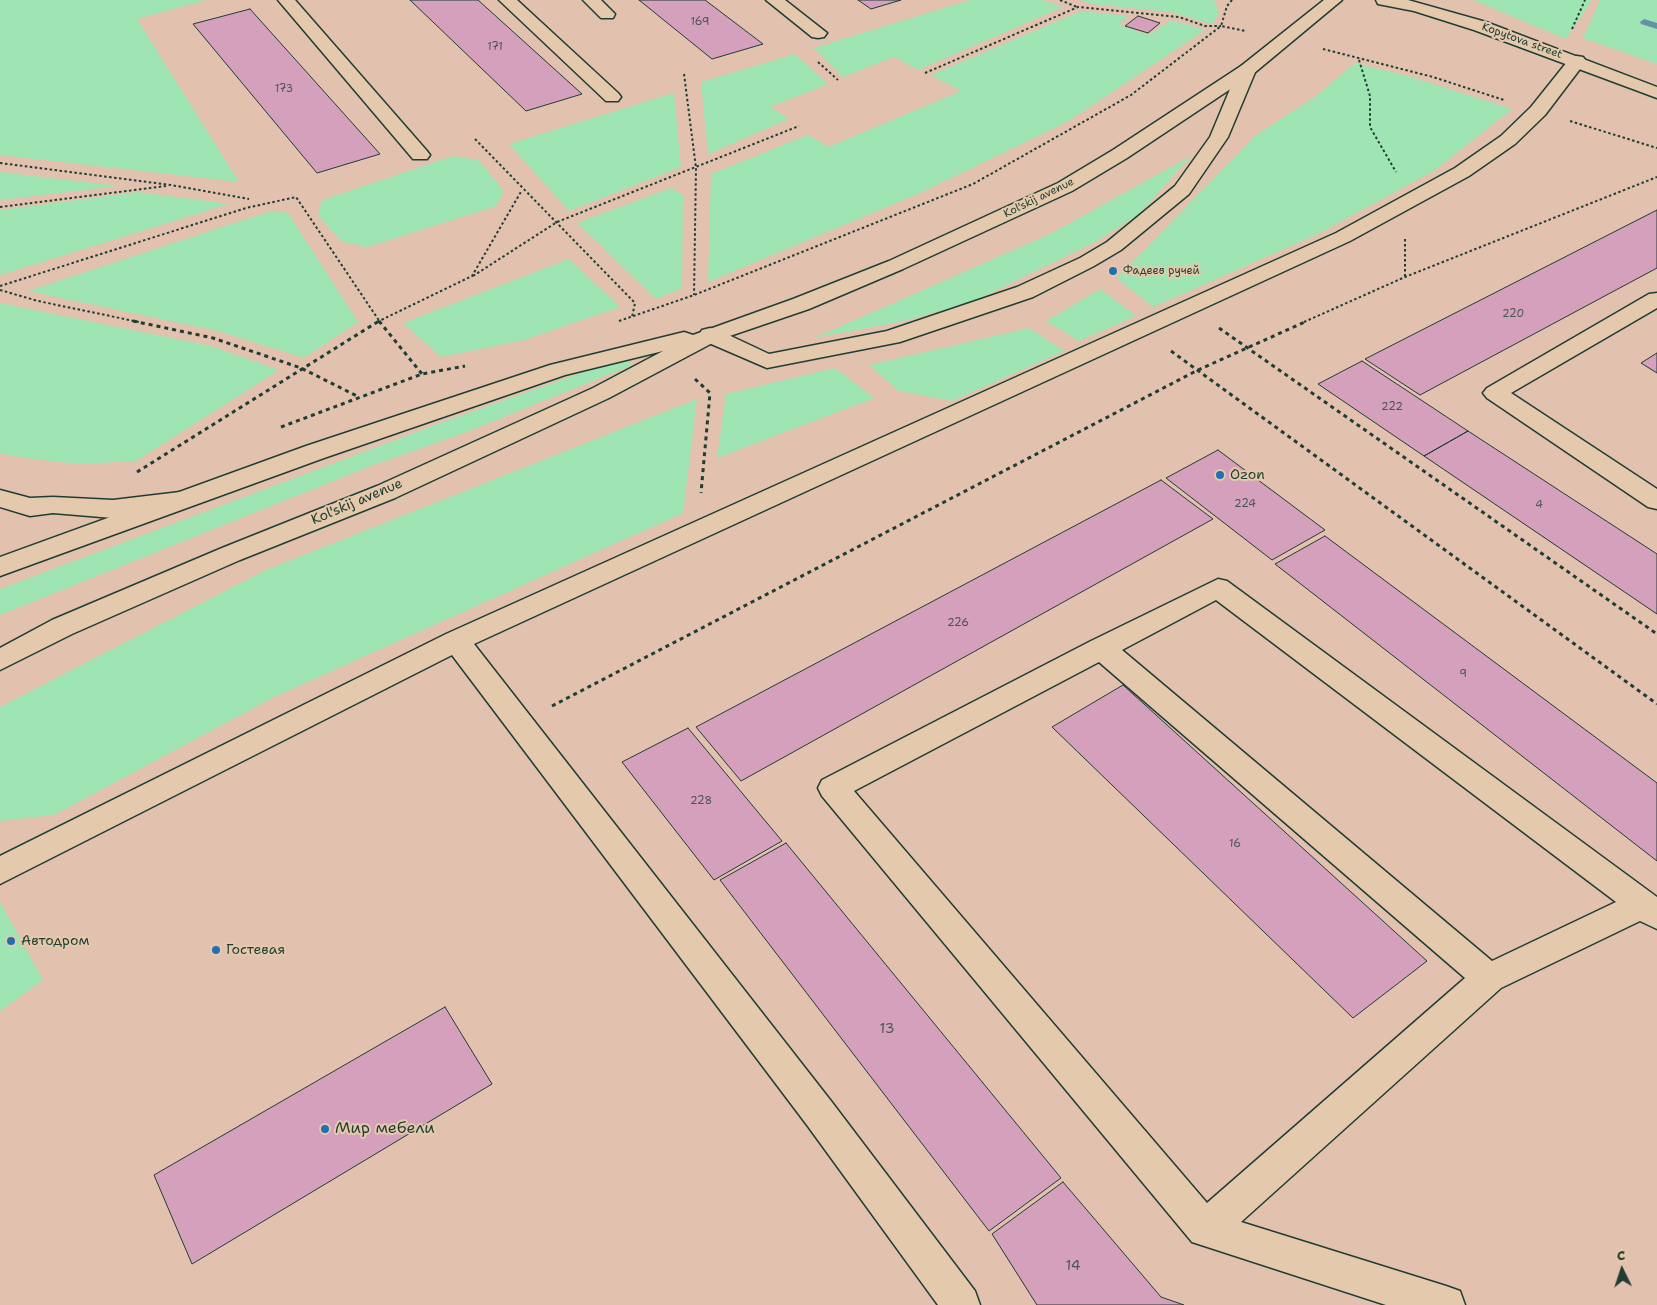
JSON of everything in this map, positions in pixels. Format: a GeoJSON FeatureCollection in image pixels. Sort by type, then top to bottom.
{"type":"FeatureCollection","features":[{"type":"Feature","properties":{"kind":"main road"},"geometry":{"type":"LineString","coordinates":[[286,0],[420,155]]}},
{"type":"Feature","properties":{"kind":"main road"},"geometry":{"type":"LineString","coordinates":[[507,0],[612,97]]}},
{"type":"Feature","properties":{"kind":"main road"},"geometry":{"type":"LineString","coordinates":[[591,0],[607,14]]}},
{"type":"Feature","properties":{"kind":"main road"},"geometry":{"type":"LineString","coordinates":[[774,0],[818,34]]}},
{"type":"Feature","properties":{"kind":"main road","name":"Kol'skij avenue"},"geometry":{"type":"LineString","coordinates":[[0,567],[315,452],[558,370],[666,350],[802,304],[896,265],[1065,187],[1128,149],[1247,70],[1334,0]]}},
{"type":"Feature","properties":{"kind":"main road","name":"Kopytova street"},"geometry":{"type":"LineString","coordinates":[[1384,0],[1418,7],[1480,26],[1577,61],[1657,93]]}},
{"type":"Feature","properties":{"kind":"main road"},"geometry":{"type":"LineString","coordinates":[[0,871],[456,641],[1343,237],[1462,172],[1508,140],[1538,111],[1577,61]]}},
{"type":"Feature","properties":{"kind":"main road"},"geometry":{"type":"LineString","coordinates":[[710,335],[767,361],[892,337],[1025,292],[1087,262],[1114,246],[1182,190],[1219,137],[1247,70]]}},
{"type":"Feature","properties":{"kind":"main road"},"geometry":{"type":"LineString","coordinates":[[1657,300],[1496,392],[1657,501]]}},
{"type":"Feature","properties":{"kind":"main road","name":"Kol'skij avenue"},"geometry":{"type":"LineString","coordinates":[[0,660],[98,612],[232,554],[386,492],[601,393],[666,350]]}},
{"type":"Feature","properties":{"kind":"main road"},"geometry":{"type":"LineString","coordinates":[[0,498],[30,507],[53,505],[113,509],[184,499]]}},
{"type":"Feature","properties":{"kind":"main road"},"geometry":{"type":"LineString","coordinates":[[1446,1305],[1205,1229],[832,788],[1218,588],[1649,910]]}},
{"type":"Feature","properties":{"kind":"main road"},"geometry":{"type":"LineString","coordinates":[[456,641],[820,1113],[961,1305]]}},
{"type":"Feature","properties":{"kind":"main road"},"geometry":{"type":"LineString","coordinates":[[1101,648],[1489,978]]}},
{"type":"Feature","properties":{"kind":"main road"},"geometry":{"type":"LineString","coordinates":[[1205,1229],[1489,978],[1649,910]]}},
{"type":"Feature","properties":{"kind":"path"},"geometry":{"type":"LineString","coordinates":[[1060,0],[1078,8],[1179,17],[1205,26],[1221,26],[1287,38],[1359,59],[1433,77],[1657,148]]}},
{"type":"Feature","properties":{"kind":"path"},"geometry":{"type":"LineString","coordinates":[[614,323],[694,294],[973,184],[1131,95],[1221,26],[1227,6],[1232,0]]}},
{"type":"Feature","properties":{"kind":"path"},"geometry":{"type":"LineString","coordinates":[[1570,37],[1585,0]]}},
{"type":"Feature","properties":{"kind":"path"},"geometry":{"type":"LineString","coordinates":[[924,73],[1078,8]]}},
{"type":"Feature","properties":{"kind":"path"},"geometry":{"type":"LineString","coordinates":[[1359,59],[1370,96],[1370,127],[1402,184],[1405,203],[1405,278]]}},
{"type":"Feature","properties":{"kind":"path"},"geometry":{"type":"LineString","coordinates":[[684,74],[696,168],[694,294]]}},
{"type":"Feature","properties":{"kind":"path"},"geometry":{"type":"LineString","coordinates":[[146,474],[130,476],[379,321],[472,276],[557,222],[799,126]]}},
{"type":"Feature","properties":{"kind":"path"},"geometry":{"type":"LineString","coordinates":[[475,139],[522,190],[557,222],[635,303],[631,316]]}},
{"type":"Feature","properties":{"kind":"path"},"geometry":{"type":"LineString","coordinates":[[0,163],[171,185],[249,199]]}},
{"type":"Feature","properties":{"kind":"path"},"geometry":{"type":"LineString","coordinates":[[519,724],[1198,370],[1249,349],[1405,278],[1657,176]]}},
{"type":"Feature","properties":{"kind":"path"},"geometry":{"type":"LineString","coordinates":[[0,207],[171,185]]}},
{"type":"Feature","properties":{"kind":"path"},"geometry":{"type":"LineString","coordinates":[[472,276],[522,190]]}},
{"type":"Feature","properties":{"kind":"path"},"geometry":{"type":"LineString","coordinates":[[0,286],[246,208],[296,197],[379,321],[422,374]]}},
{"type":"Feature","properties":{"kind":"path"},"geometry":{"type":"LineString","coordinates":[[0,290],[38,301],[213,338],[301,368],[358,397]]}},
{"type":"Feature","properties":{"kind":"path"},"geometry":{"type":"LineString","coordinates":[[1190,308],[1657,634]]}},
{"type":"Feature","properties":{"kind":"path"},"geometry":{"type":"LineString","coordinates":[[631,316],[710,393],[701,496]]}},
{"type":"Feature","properties":{"kind":"path"},"geometry":{"type":"LineString","coordinates":[[1142,330],[1657,704]]}},
{"type":"Feature","properties":{"kind":"path"},"geometry":{"type":"LineString","coordinates":[[278,428],[422,374],[469,365]]}},
{"type":"Feature","properties":{"kind":"green space"},"geometry":{"type":"Polygon","coordinates":[[[0,0],[205,0],[137,19],[239,182],[0,155],[0,0]]]}},
{"type":"Feature","properties":{"kind":"green space"},"geometry":{"type":"Polygon","coordinates":[[[970,0],[1042,0],[1063,7],[918,70],[894,57],[843,77],[814,48],[970,0]]]}},
{"type":"Feature","properties":{"kind":"green space"},"geometry":{"type":"Polygon","coordinates":[[[1080,0],[1214,0],[1219,13],[1212,24],[1170,12],[1092,4],[1080,0]]]}},
{"type":"Feature","properties":{"kind":"green space"},"geometry":{"type":"Polygon","coordinates":[[[1473,0],[1592,0],[1566,39],[1473,0]]]}},
{"type":"Feature","properties":{"kind":"green space"},"geometry":{"type":"Polygon","coordinates":[[[1600,0],[1657,0],[1657,64],[1583,38],[1600,0]]]}},
{"type":"Feature","properties":{"kind":"green space"},"geometry":{"type":"Polygon","coordinates":[[[1081,11],[1128,16],[1119,25],[1149,35],[1171,20],[1205,30],[1067,122],[920,193],[708,282],[711,174],[808,135],[828,147],[961,91],[931,75],[1081,11]]]}},
{"type":"Feature","properties":{"kind":"green space"},"geometry":{"type":"Polygon","coordinates":[[[795,54],[828,84],[770,107],[789,119],[708,154],[701,82],[795,54]]]}},
{"type":"Feature","properties":{"kind":"green space"},"geometry":{"type":"Polygon","coordinates":[[[1355,63],[1411,77],[1512,109],[1435,170],[1318,234],[1153,307],[1117,278],[1256,135],[1315,97],[1355,63]]]}},
{"type":"Feature","properties":{"kind":"green space"},"geometry":{"type":"Polygon","coordinates":[[[674,93],[681,167],[569,211],[509,144],[674,93]]]}},
{"type":"Feature","properties":{"kind":"green space"},"geometry":{"type":"Polygon","coordinates":[[[453,156],[478,160],[504,191],[496,206],[367,247],[341,241],[318,215],[322,200],[453,156]]]}},
{"type":"Feature","properties":{"kind":"green space"},"geometry":{"type":"Polygon","coordinates":[[[1191,156],[1139,214],[1095,242],[970,303],[904,321],[814,338],[1050,234],[1191,156]]]}},
{"type":"Feature","properties":{"kind":"green space"},"geometry":{"type":"Polygon","coordinates":[[[0,172],[119,186],[0,200],[0,172]]]}},
{"type":"Feature","properties":{"kind":"green space"},"geometry":{"type":"Polygon","coordinates":[[[671,188],[683,195],[682,288],[656,299],[577,223],[671,188]]]}},
{"type":"Feature","properties":{"kind":"green space"},"geometry":{"type":"Polygon","coordinates":[[[138,192],[229,204],[0,275],[0,210],[138,192]]]}},
{"type":"Feature","properties":{"kind":"green space"},"geometry":{"type":"Polygon","coordinates":[[[271,211],[288,213],[358,322],[304,358],[218,331],[28,291],[271,211]]]}},
{"type":"Feature","properties":{"kind":"green space"},"geometry":{"type":"Polygon","coordinates":[[[569,259],[620,307],[524,340],[441,357],[403,323],[569,259]]]}},
{"type":"Feature","properties":{"kind":"green space"},"geometry":{"type":"Polygon","coordinates":[[[1100,289],[1136,316],[1079,341],[1046,321],[1100,289]]]}},
{"type":"Feature","properties":{"kind":"green space"},"geometry":{"type":"Polygon","coordinates":[[[0,303],[211,346],[279,370],[136,461],[78,464],[0,453],[0,303]]]}},
{"type":"Feature","properties":{"kind":"green space"},"geometry":{"type":"Polygon","coordinates":[[[1029,328],[1064,351],[952,401],[899,391],[869,365],[1029,328]]]}},
{"type":"Feature","properties":{"kind":"green space"},"geometry":{"type":"Polygon","coordinates":[[[624,358],[632,365],[464,433],[368,467],[0,615],[0,589],[451,419],[624,358]]]}},
{"type":"Feature","properties":{"kind":"green space"},"geometry":{"type":"Polygon","coordinates":[[[835,368],[874,398],[717,458],[726,394],[835,368]]]}},
{"type":"Feature","properties":{"kind":"green space"},"geometry":{"type":"Polygon","coordinates":[[[697,399],[683,513],[274,697],[54,815],[0,821],[0,707],[266,570],[697,399]]]}},
{"type":"Feature","properties":{"kind":"green space","name":"Автодром"},"geometry":{"type":"Polygon","coordinates":[[[0,902],[43,980],[0,1011],[0,902]]]}},
{"type":"Feature","properties":{"kind":"building"},"geometry":{"type":"Polygon","coordinates":[[[410,0],[478,0],[582,94],[526,111],[410,0]]]}},
{"type":"Feature","properties":{"kind":"building"},"geometry":{"type":"Polygon","coordinates":[[[639,0],[705,0],[763,44],[712,59],[639,0]]]}},
{"type":"Feature","properties":{"kind":"building"},"geometry":{"type":"Polygon","coordinates":[[[858,0],[901,0],[871,9],[858,0]]]}},
{"type":"Feature","properties":{"kind":"building"},"geometry":{"type":"Polygon","coordinates":[[[250,9],[380,154],[317,173],[193,24],[250,9]]]}},
{"type":"Feature","properties":{"kind":"building"},"geometry":{"type":"Polygon","coordinates":[[[1138,16],[1160,23],[1148,33],[1125,26],[1138,16]]]}},
{"type":"Feature","properties":{"kind":"building"},"geometry":{"type":"Polygon","coordinates":[[[1657,210],[1657,268],[1420,395],[1365,359],[1657,210]]]}},
{"type":"Feature","properties":{"kind":"building"},"geometry":{"type":"Polygon","coordinates":[[[1657,353],[1657,373],[1641,363],[1657,353]]]}},
{"type":"Feature","properties":{"kind":"building"},"geometry":{"type":"Polygon","coordinates":[[[1362,361],[1468,431],[1424,456],[1318,384],[1362,361]]]}},
{"type":"Feature","properties":{"kind":"building"},"geometry":{"type":"Polygon","coordinates":[[[1468,431],[1657,554],[1657,614],[1424,456],[1468,431]]]}},
{"type":"Feature","properties":{"kind":"building"},"geometry":{"type":"Polygon","coordinates":[[[1218,450],[1325,530],[1272,560],[1166,478],[1218,450]]]}},
{"type":"Feature","properties":{"kind":"building"},"geometry":{"type":"Polygon","coordinates":[[[1161,480],[1213,519],[741,781],[696,727],[1161,480]]]}},
{"type":"Feature","properties":{"kind":"building"},"geometry":{"type":"Polygon","coordinates":[[[1325,536],[1657,783],[1657,861],[1275,564],[1325,536]]]}},
{"type":"Feature","properties":{"kind":"building"},"geometry":{"type":"Polygon","coordinates":[[[1123,685],[1427,961],[1353,1018],[1052,727],[1123,685]]]}},
{"type":"Feature","properties":{"kind":"building"},"geometry":{"type":"Polygon","coordinates":[[[688,728],[782,841],[714,880],[622,762],[688,728]]]}},
{"type":"Feature","properties":{"kind":"building"},"geometry":{"type":"Polygon","coordinates":[[[786,843],[1061,1178],[989,1231],[720,880],[786,843]]]}},
{"type":"Feature","properties":{"kind":"building","name":"Мир мебели"},"geometry":{"type":"Polygon","coordinates":[[[445,1007],[492,1084],[192,1264],[154,1175],[445,1007]]]}},
{"type":"Feature","properties":{"kind":"building"},"geometry":{"type":"Polygon","coordinates":[[[1063,1182],[1161,1297],[1184,1305],[1037,1305],[992,1234],[1063,1182]]]}},
{"type":"Feature","properties":{"kind":"waterway"},"geometry":{"type":"LineString","coordinates":[[1644,22],[1657,26]]}},
{"type":"Feature","properties":{"kind":"place","name":"Фадеев ручей"},"geometry":{"type":"Point","coordinates":[1113,271]}},
{"type":"Feature","properties":{"kind":"place","name":"Ozon"},"geometry":{"type":"Point","coordinates":[1220,475]}},
{"type":"Feature","properties":{"kind":"place","name":"Автодром"},"geometry":{"type":"Point","coordinates":[11,941]}},
{"type":"Feature","properties":{"kind":"place","name":"Гостевая"},"geometry":{"type":"Point","coordinates":[216,950]}},
{"type":"Feature","properties":{"kind":"place","name":"Мир мебели"},"geometry":{"type":"Point","coordinates":[325,1129]}}]}
